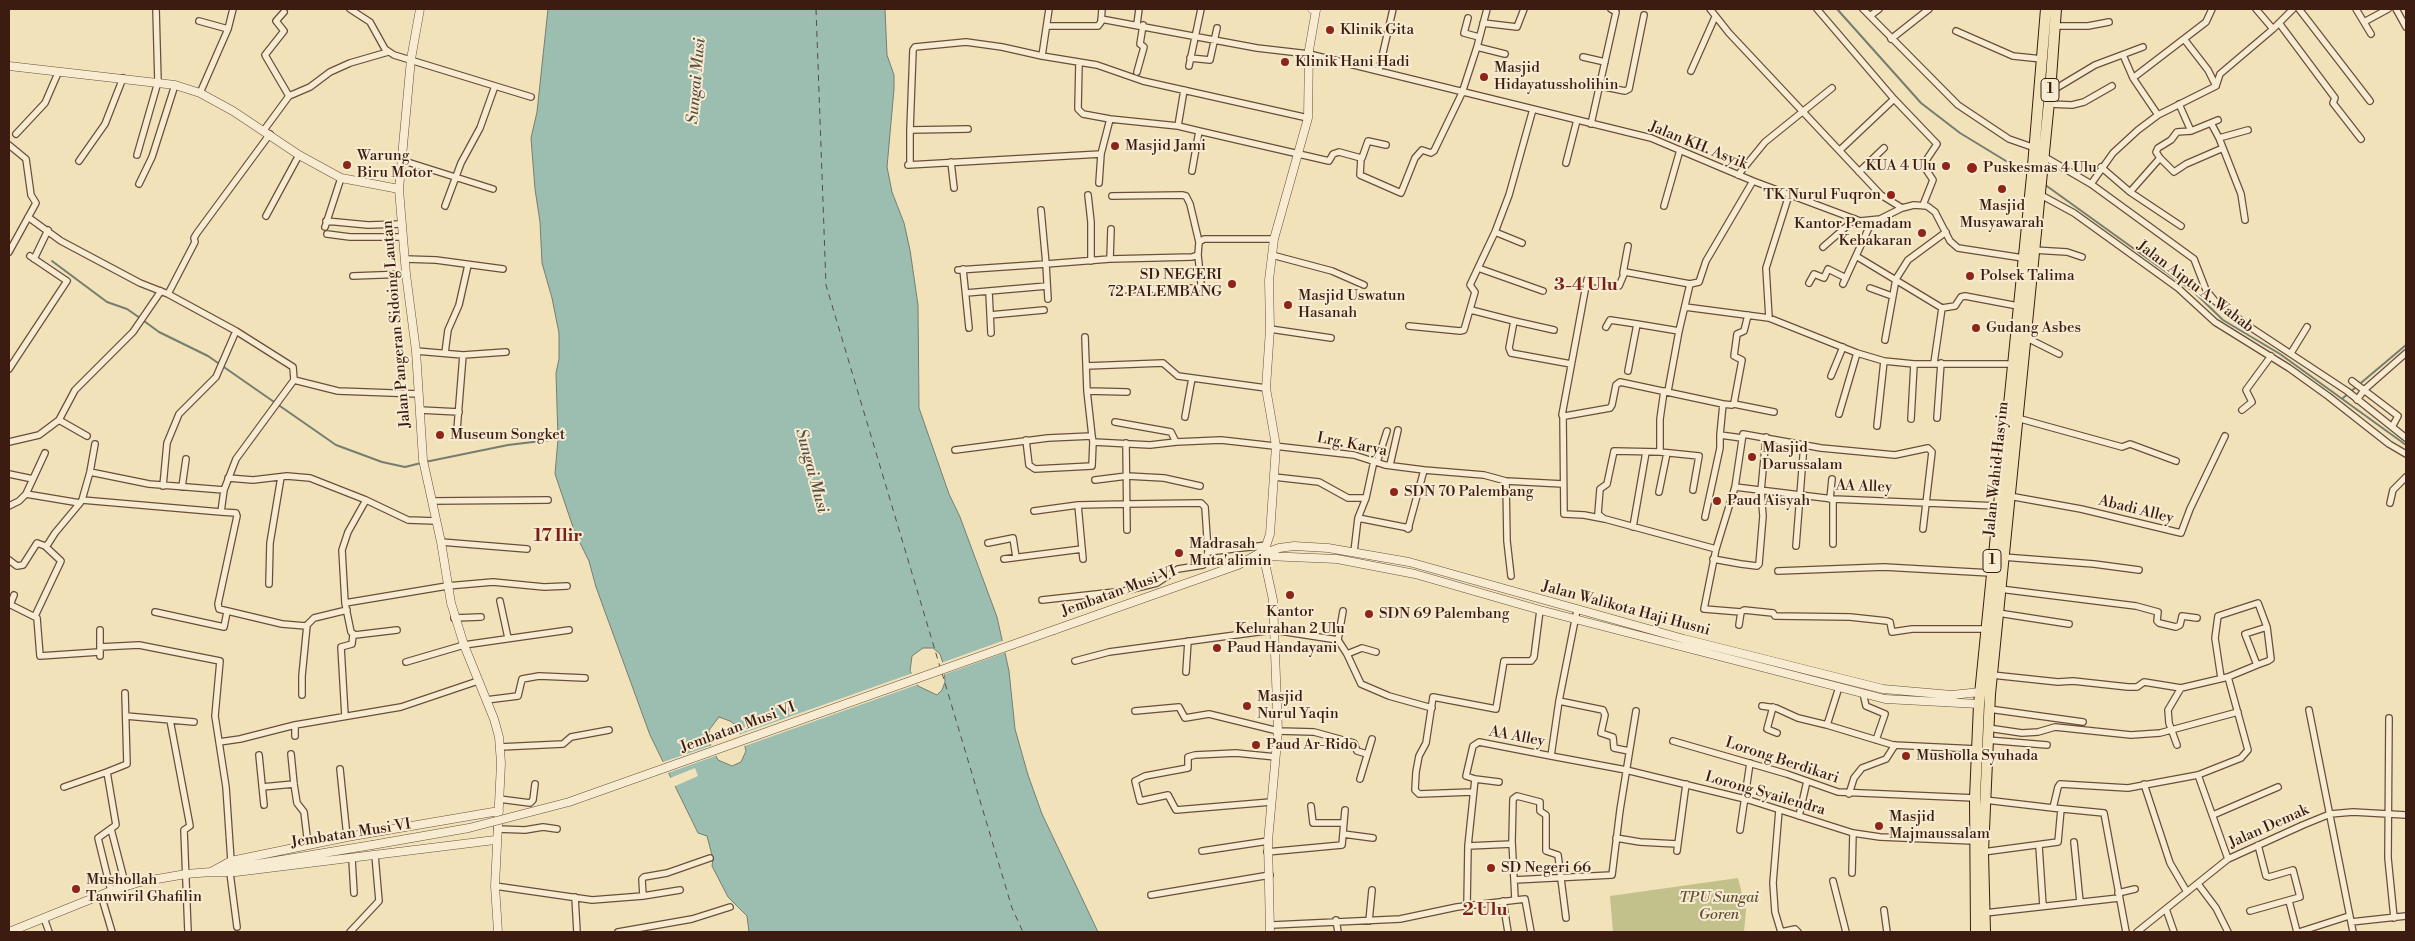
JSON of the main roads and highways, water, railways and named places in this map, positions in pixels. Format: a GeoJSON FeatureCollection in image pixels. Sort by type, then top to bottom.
{"type":"FeatureCollection","features":[{"type":"Feature","properties":{"kind":"highway","name":"Jalan Wahid Hasyim"},"geometry":{"type":"LineString","coordinates":[[1985,932],[1977,749],[1979,704],[1991,573],[2009,496],[2034,250],[2038,169],[2035,148],[2046,9]]}},
{"type":"Feature","properties":{"kind":"highway","name":"Jalan Wahid Hasyim"},"geometry":{"type":"LineString","coordinates":[[2038,169],[2043,156],[2049,104],[2056,9]]}},
{"type":"Feature","properties":{"kind":"highway","name":"Jalan Wahid Hasyim"},"geometry":{"type":"LineString","coordinates":[[1976,932],[1974,841],[1987,740],[2003,557],[1998,506],[2023,258],[2036,192]]}},
{"type":"Feature","properties":{"kind":"water","name":"Sungai Musi"},"geometry":{"type":"Polygon","coordinates":[[[548,9],[885,9],[887,55],[894,75],[887,167],[892,192],[904,223],[918,305],[919,408],[949,494],[960,517],[997,617],[1009,671],[1015,729],[1028,775],[1042,814],[1098,932],[749,932],[747,916],[728,897],[712,866],[713,859],[707,836],[698,833],[650,735],[596,587],[589,561],[575,533],[555,474],[558,439],[556,373],[559,359],[559,333],[542,263],[540,222],[531,138],[537,112],[548,9]],[[923,648],[912,656],[910,671],[918,686],[937,695],[942,690],[945,682],[944,666],[940,654],[933,648],[923,648]],[[719,717],[709,730],[710,744],[718,760],[732,766],[741,762],[746,751],[744,743],[737,726],[719,717]]]}},
{"type":"Feature","properties":{"kind":"waterway"},"geometry":{"type":"LineString","coordinates":[[1837,9],[1921,103],[1960,133],[2029,175]]}},
{"type":"Feature","properties":{"kind":"waterway"},"geometry":{"type":"LineString","coordinates":[[2044,184],[2194,292],[2223,320],[2280,354],[2406,445]]}},
{"type":"Feature","properties":{"kind":"waterway"},"geometry":{"type":"LineString","coordinates":[[52,261],[107,302],[127,309],[140,318]]}},
{"type":"Feature","properties":{"kind":"waterway"},"geometry":{"type":"LineString","coordinates":[[144,321],[159,332],[208,356],[336,445],[382,462],[405,467],[421,463]]}},
{"type":"Feature","properties":{"kind":"waterway"},"geometry":{"type":"LineString","coordinates":[[2343,398],[2406,345]]}},
{"type":"Feature","properties":{"kind":"waterway"},"geometry":{"type":"LineString","coordinates":[[425,462],[508,445],[558,439]]}},
{"type":"Feature","properties":{"kind":"place","name":"Klinik Gita"},"geometry":{"type":"Point","coordinates":[1330,30]}},
{"type":"Feature","properties":{"kind":"place","name":"Klinik Hani Hadi"},"geometry":{"type":"Point","coordinates":[1285,62]}},
{"type":"Feature","properties":{"kind":"place","name":"Masjid Hidayatussholihin"},"geometry":{"type":"Point","coordinates":[1484,77]}},
{"type":"Feature","properties":{"kind":"place","name":"Masjid Jami"},"geometry":{"type":"Point","coordinates":[1115,146]}},
{"type":"Feature","properties":{"kind":"place","name":"Warung Biru Motor"},"geometry":{"type":"Point","coordinates":[347,165]}},
{"type":"Feature","properties":{"kind":"place","name":"KUA 4 Ulu"},"geometry":{"type":"Point","coordinates":[1946,166]}},
{"type":"Feature","properties":{"kind":"place","name":"Puskesmas 4 Ulu"},"geometry":{"type":"Point","coordinates":[1972,168]}},
{"type":"Feature","properties":{"kind":"place","name":"Masjid Musyawarah"},"geometry":{"type":"Point","coordinates":[2002,189]}},
{"type":"Feature","properties":{"kind":"place","name":"TK Nurul Fuqron"},"geometry":{"type":"Point","coordinates":[1891,195]}},
{"type":"Feature","properties":{"kind":"place","name":"Kantor Pemadam Kebakaran"},"geometry":{"type":"Point","coordinates":[1922,233]}},
{"type":"Feature","properties":{"kind":"place","name":"Polsek Talima"},"geometry":{"type":"Point","coordinates":[1970,276]}},
{"type":"Feature","properties":{"kind":"place","name":"SD NEGERI 72 PALEMBANG"},"geometry":{"type":"Point","coordinates":[1232,284]}},
{"type":"Feature","properties":{"kind":"place","name":"Masjid Uswatun Hasanah"},"geometry":{"type":"Point","coordinates":[1288,305]}},
{"type":"Feature","properties":{"kind":"place","name":"Gudang Asbes"},"geometry":{"type":"Point","coordinates":[1976,328]}},
{"type":"Feature","properties":{"kind":"place","name":"Museum Songket"},"geometry":{"type":"Point","coordinates":[440,435]}},
{"type":"Feature","properties":{"kind":"place","name":"Masjid Darussalam"},"geometry":{"type":"Point","coordinates":[1752,457]}},
{"type":"Feature","properties":{"kind":"place","name":"SDN 70 Palembang"},"geometry":{"type":"Point","coordinates":[1394,492]}},
{"type":"Feature","properties":{"kind":"place","name":"Paud Aisyah"},"geometry":{"type":"Point","coordinates":[1717,501]}},
{"type":"Feature","properties":{"kind":"place","name":"Madrasah Muta'alimin"},"geometry":{"type":"Point","coordinates":[1179,553]}},
{"type":"Feature","properties":{"kind":"place","name":"Kantor Kelurahan 2 Ulu"},"geometry":{"type":"Point","coordinates":[1290,595]}},
{"type":"Feature","properties":{"kind":"place","name":"SDN 69 Palembang"},"geometry":{"type":"Point","coordinates":[1369,614]}},
{"type":"Feature","properties":{"kind":"place","name":"Paud Handayani"},"geometry":{"type":"Point","coordinates":[1217,648]}},
{"type":"Feature","properties":{"kind":"place","name":"Masjid Nurul Yaqin"},"geometry":{"type":"Point","coordinates":[1247,706]}},
{"type":"Feature","properties":{"kind":"place","name":"Paud Ar-Rido"},"geometry":{"type":"Point","coordinates":[1256,745]}},
{"type":"Feature","properties":{"kind":"place","name":"Musholla Syuhada"},"geometry":{"type":"Point","coordinates":[1906,756]}},
{"type":"Feature","properties":{"kind":"place","name":"Masjid Majmaussalam"},"geometry":{"type":"Point","coordinates":[1879,826]}},
{"type":"Feature","properties":{"kind":"place","name":"SD Negeri 66"},"geometry":{"type":"Point","coordinates":[1491,868]}},
{"type":"Feature","properties":{"kind":"place","name":"Mushollah Tanwiril Ghafilin"},"geometry":{"type":"Point","coordinates":[76,889]}},
{"type":"Feature","properties":{"kind":"district","name":"3-4 Ulu"},"geometry":{"type":"Point","coordinates":[1586,286]}},
{"type":"Feature","properties":{"kind":"district","name":"17 Ilir"},"geometry":{"type":"Point","coordinates":[558,537]}},
{"type":"Feature","properties":{"kind":"district","name":"2 Ulu"},"geometry":{"type":"Point","coordinates":[1485,911]}},
{"type":"Feature","properties":{"kind":"park label","name":"TPU Sungai Goren"},"geometry":{"type":"Point","coordinates":[1719,906]}}]}
